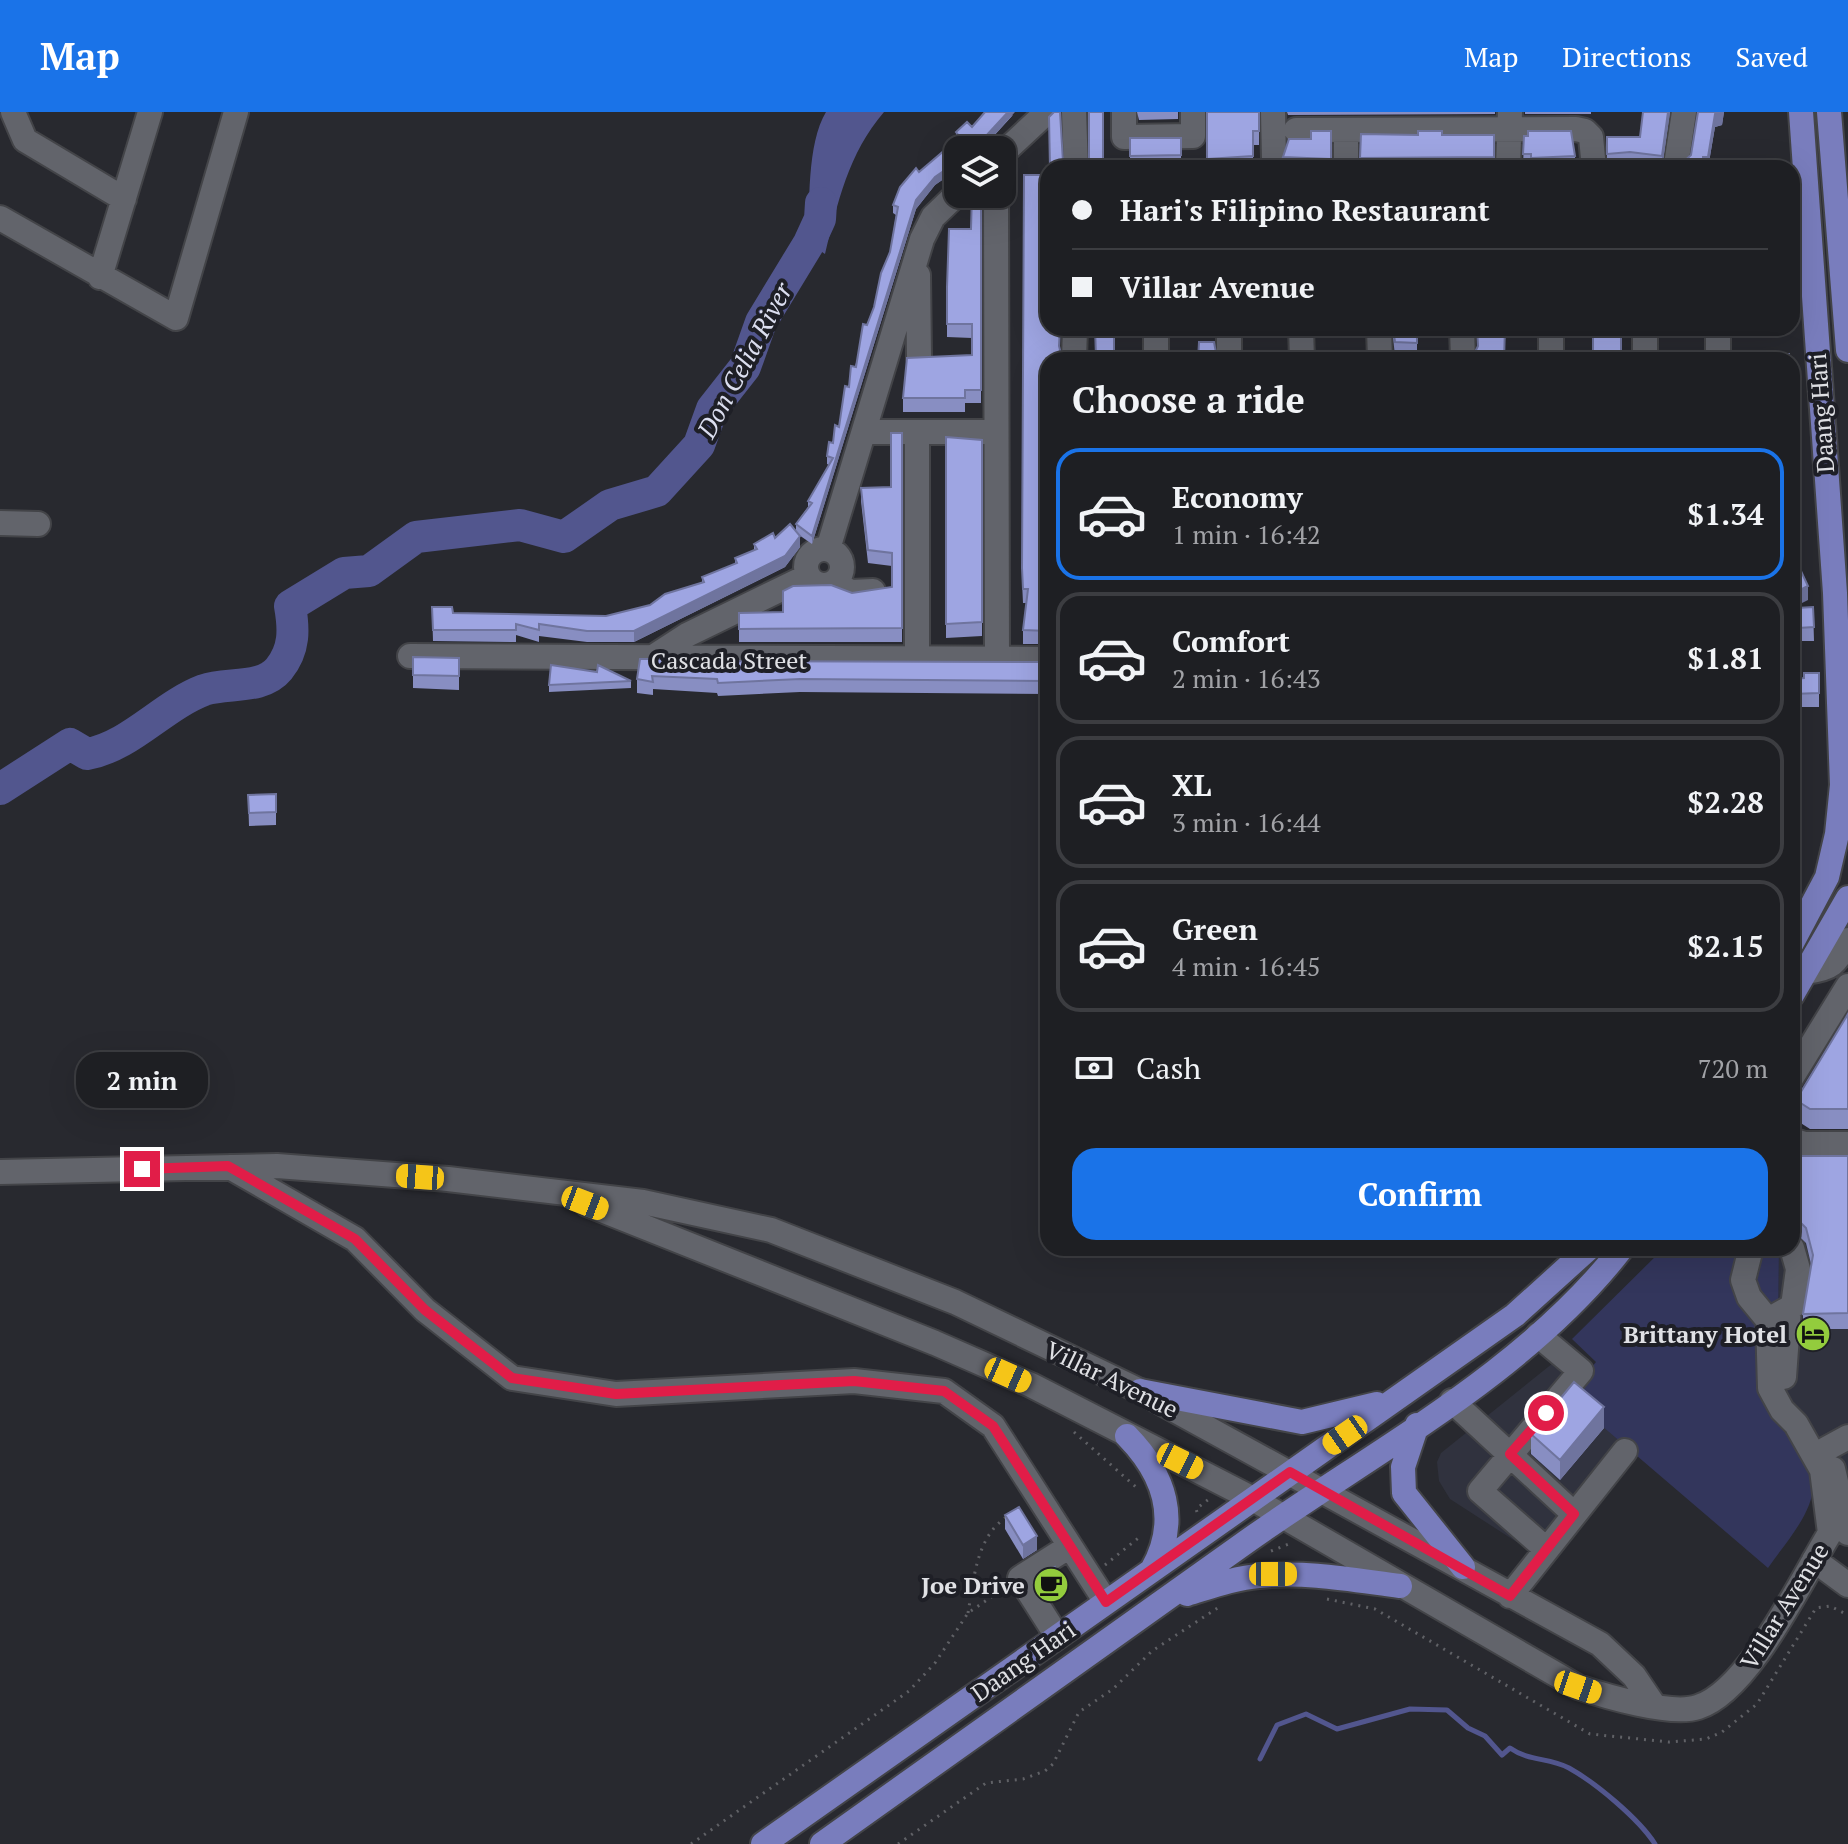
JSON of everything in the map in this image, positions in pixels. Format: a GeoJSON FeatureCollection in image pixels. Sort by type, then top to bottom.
{"type":"FeatureCollection","features":[{"type":"Feature","properties":{"kind":"main road","name":"Daang Hari"},"geometry":{"type":"LineString","coordinates":[[1800,928],[1827,877],[1845,795],[1835,593],[1801,112]]}},
{"type":"Feature","properties":{"kind":"main road","name":"Daang Hari"},"geometry":{"type":"LineString","coordinates":[[1829,112],[1848,350]]}},
{"type":"Feature","properties":{"kind":"main road"},"geometry":{"type":"LineString","coordinates":[[1814,320],[1844,317]]}},
{"type":"Feature","properties":{"kind":"main road"},"geometry":{"type":"LineString","coordinates":[[1800,982],[1848,898]]}},
{"type":"Feature","properties":{"kind":"main road","name":"Daang Hari"},"geometry":{"type":"LineString","coordinates":[[763,1844],[1515,1315],[1580,1256]]}},
{"type":"Feature","properties":{"kind":"main road","name":"Daang Hari"},"geometry":{"type":"LineString","coordinates":[[822,1844],[1321,1490],[1452,1401],[1538,1335],[1616,1256]]}},
{"type":"Feature","properties":{"kind":"main road"},"geometry":{"type":"LineString","coordinates":[[1140,1391],[1302,1422],[1398,1398]]}},
{"type":"Feature","properties":{"kind":"main road"},"geometry":{"type":"LineString","coordinates":[[1417,1425],[1403,1467],[1404,1493],[1463,1567]]}},
{"type":"Feature","properties":{"kind":"main road"},"geometry":{"type":"LineString","coordinates":[[1127,1436],[1155,1469],[1165,1499],[1164,1543],[1151,1572]]}},
{"type":"Feature","properties":{"kind":"main road"},"geometry":{"type":"LineString","coordinates":[[1169,1599],[1233,1580],[1273,1574],[1400,1586]]}},
{"type":"Feature","properties":{"kind":"street"},"geometry":{"type":"LineString","coordinates":[[13,112],[25,140],[124,199]]}},
{"type":"Feature","properties":{"kind":"street"},"geometry":{"type":"LineString","coordinates":[[100,277],[150,112]]}},
{"type":"Feature","properties":{"kind":"street"},"geometry":{"type":"LineString","coordinates":[[1016,141],[1047,112]]}},
{"type":"Feature","properties":{"kind":"street"},"geometry":{"type":"LineString","coordinates":[[1074,112],[1076,160]]}},
{"type":"Feature","properties":{"kind":"street"},"geometry":{"type":"LineString","coordinates":[[1124,112],[1124,137],[1193,136],[1193,112]]}},
{"type":"Feature","properties":{"kind":"street"},"geometry":{"type":"LineString","coordinates":[[1273,112],[1274,159]]}},
{"type":"Feature","properties":{"kind":"street"},"geometry":{"type":"LineString","coordinates":[[1677,160],[1684,112]]}},
{"type":"Feature","properties":{"kind":"street"},"geometry":{"type":"LineString","coordinates":[[0,218],[176,318],[231,113]]}},
{"type":"Feature","properties":{"kind":"street"},"geometry":{"type":"LineString","coordinates":[[1508,160],[1510,120]]}},
{"type":"Feature","properties":{"kind":"street"},"geometry":{"type":"LineString","coordinates":[[1296,130],[1510,120],[1585,131],[1591,137],[1593,158]]}},
{"type":"Feature","properties":{"kind":"street"},"geometry":{"type":"LineString","coordinates":[[1346,130],[1346,160]]}},
{"type":"Feature","properties":{"kind":"street"},"geometry":{"type":"LineString","coordinates":[[828,549],[918,254],[933,217],[944,206]]}},
{"type":"Feature","properties":{"kind":"street"},"geometry":{"type":"LineString","coordinates":[[996,208],[997,660]]}},
{"type":"Feature","properties":{"kind":"street"},"geometry":{"type":"LineString","coordinates":[[918,254],[919,357]]}},
{"type":"Feature","properties":{"kind":"street"},"geometry":{"type":"LineString","coordinates":[[886,357],[947,356]]}},
{"type":"Feature","properties":{"kind":"street"},"geometry":{"type":"LineString","coordinates":[[865,432],[996,432]]}},
{"type":"Feature","properties":{"kind":"street"},"geometry":{"type":"LineString","coordinates":[[917,432],[917,661]]}},
{"type":"Feature","properties":{"kind":"street"},"geometry":{"type":"LineString","coordinates":[[0,523],[38,524]]}},
{"type":"Feature","properties":{"kind":"street"},"geometry":{"type":"LineString","coordinates":[[834,583],[843,567],[838,555],[828,549],[811,554],[805,564],[808,576],[822,586],[834,583],[851,592],[873,591]]}},
{"type":"Feature","properties":{"kind":"street"},"geometry":{"type":"LineString","coordinates":[[650,659],[687,635],[808,576]]}},
{"type":"Feature","properties":{"kind":"street","name":"Cascada Street"},"geometry":{"type":"LineString","coordinates":[[410,656],[917,661],[1040,659]]}},
{"type":"Feature","properties":{"kind":"street"},"geometry":{"type":"LineString","coordinates":[[1806,972],[1827,969],[1836,962],[1848,940]]}},
{"type":"Feature","properties":{"kind":"street"},"geometry":{"type":"LineString","coordinates":[[1800,1064],[1848,986]]}},
{"type":"Feature","properties":{"kind":"street"},"geometry":{"type":"LineString","coordinates":[[1800,1143],[1848,1144]]}},
{"type":"Feature","properties":{"kind":"street"},"geometry":{"type":"LineString","coordinates":[[228,1166],[355,1239],[425,1310],[512,1378],[616,1394],[854,1381],[944,1391],[993,1426],[1106,1602]]}},
{"type":"Feature","properties":{"kind":"street","name":"Villar Avenue"},"geometry":{"type":"LineString","coordinates":[[0,1172],[228,1166],[448,1179],[643,1202],[771,1230],[955,1302],[1140,1391],[1600,1644],[1634,1676],[1653,1704]]}},
{"type":"Feature","properties":{"kind":"street","name":"Villar Avenue"},"geometry":{"type":"LineString","coordinates":[[559,1193],[935,1343],[1031,1385],[1253,1499],[1578,1687],[1622,1702],[1695,1708],[1718,1699],[1735,1685],[1814,1560],[1842,1537]]}},
{"type":"Feature","properties":{"kind":"street"},"geometry":{"type":"LineString","coordinates":[[1749,1256],[1743,1280],[1749,1297],[1778,1314]]}},
{"type":"Feature","properties":{"kind":"street"},"geometry":{"type":"LineString","coordinates":[[1778,1314],[1793,1306],[1798,1269],[1794,1256]]}},
{"type":"Feature","properties":{"kind":"street"},"geometry":{"type":"LineString","coordinates":[[1778,1314],[1782,1394],[1835,1457],[1842,1537]]}},
{"type":"Feature","properties":{"kind":"street"},"geometry":{"type":"LineString","coordinates":[[1778,1314],[1770,1388],[1816,1456],[1842,1537]]}},
{"type":"Feature","properties":{"kind":"street"},"geometry":{"type":"LineString","coordinates":[[1538,1335],[1581,1371],[1480,1488],[1481,1496],[1546,1549]]}},
{"type":"Feature","properties":{"kind":"street"},"geometry":{"type":"LineString","coordinates":[[1452,1401],[1574,1514]]}},
{"type":"Feature","properties":{"kind":"street"},"geometry":{"type":"LineString","coordinates":[[1835,1457],[1848,1437]]}},
{"type":"Feature","properties":{"kind":"street"},"geometry":{"type":"LineString","coordinates":[[1510,1596],[1625,1451]]}},
{"type":"Feature","properties":{"kind":"street"},"geometry":{"type":"LineString","coordinates":[[1057,1636],[1020,1578],[1070,1546]]}},
{"type":"Feature","properties":{"kind":"street"},"geometry":{"type":"LineString","coordinates":[[1814,1560],[1848,1585]]}},
{"type":"Feature","properties":{"kind":"path"},"geometry":{"type":"LineString","coordinates":[[1073,1430],[1144,1494]]}},
{"type":"Feature","properties":{"kind":"path"},"geometry":{"type":"LineString","coordinates":[[968,1613],[978,1559],[989,1534],[1003,1518],[1039,1497]]}},
{"type":"Feature","properties":{"kind":"path"},"geometry":{"type":"LineString","coordinates":[[1199,1517],[1196,1509],[1209,1499]]}},
{"type":"Feature","properties":{"kind":"path"},"geometry":{"type":"LineString","coordinates":[[1089,1576],[1146,1532]]}},
{"type":"Feature","properties":{"kind":"path"},"geometry":{"type":"LineString","coordinates":[[1263,1550],[1289,1544]]}},
{"type":"Feature","properties":{"kind":"path"},"geometry":{"type":"LineString","coordinates":[[691,1844],[909,1691],[935,1663],[968,1613],[1020,1578]]}},
{"type":"Feature","properties":{"kind":"path"},"geometry":{"type":"LineString","coordinates":[[1324,1598],[1375,1609],[1590,1734],[1669,1742],[1706,1739],[1741,1719],[1757,1704],[1816,1608],[1830,1606],[1848,1615]]}},
{"type":"Feature","properties":{"kind":"path"},"geometry":{"type":"LineString","coordinates":[[898,1844],[986,1783],[1023,1779],[1045,1771],[1058,1756],[1079,1712],[1113,1689],[1152,1651],[1229,1602]]}},
{"type":"Feature","properties":{"kind":"shaded area"},"geometry":{"type":"Polygon","coordinates":[[[826,112],[884,112],[853,162],[825,254],[809,243],[809,212],[815,140],[826,112]]]}},
{"type":"Feature","properties":{"kind":"shaded area","name":"Brittany Hotel"},"geometry":{"type":"Polygon","coordinates":[[[1800,1170],[1848,1170],[1848,1524],[1812,1502],[1817,1477],[1777,1420],[1779,1256],[1800,1256],[1800,1170]]]}},
{"type":"Feature","properties":{"kind":"shaded area"},"geometry":{"type":"Polygon","coordinates":[[[1656,1256],[1779,1256],[1777,1420],[1795,1436],[1805,1451],[1813,1473],[1813,1488],[1804,1516],[1768,1568],[1567,1396],[1596,1362],[1572,1339],[1656,1256]]]}},
{"type":"Feature","properties":{"kind":"shaded area"},"geometry":{"type":"Polygon","coordinates":[[[1553,1363],[1632,1426],[1529,1550],[1450,1499],[1439,1481],[1437,1462],[1441,1453],[1553,1363]]]}},
{"type":"Feature","properties":{"kind":"building"},"geometry":{"type":"Polygon","coordinates":[[[985,112],[1008,112],[986,136],[959,136],[956,132],[967,122],[972,127],[985,112]]]}},
{"type":"Feature","properties":{"kind":"building"},"geometry":{"type":"Polygon","coordinates":[[[1054,112],[1060,112],[1063,160],[1050,160],[1049,117],[1054,112]]]}},
{"type":"Feature","properties":{"kind":"building"},"geometry":{"type":"Polygon","coordinates":[[[1089,112],[1103,112],[1103,160],[1089,160],[1089,112]]]}},
{"type":"Feature","properties":{"kind":"building"},"geometry":{"type":"Polygon","coordinates":[[[1207,112],[1259,112],[1259,131],[1253,131],[1253,156],[1207,159],[1207,112]]]}},
{"type":"Feature","properties":{"kind":"building"},"geometry":{"type":"Polygon","coordinates":[[[1643,112],[1668,112],[1662,156],[1630,152],[1607,154],[1607,137],[1640,137],[1643,112]]]}},
{"type":"Feature","properties":{"kind":"building"},"geometry":{"type":"Polygon","coordinates":[[[1698,112],[1721,112],[1715,114],[1708,157],[1686,160],[1691,155],[1698,112]]]}},
{"type":"Feature","properties":{"kind":"building"},"geometry":{"type":"Polygon","coordinates":[[[1311,131],[1331,131],[1331,159],[1283,157],[1289,139],[1311,139],[1311,131]]]}},
{"type":"Feature","properties":{"kind":"building"},"geometry":{"type":"Polygon","coordinates":[[[1418,131],[1442,131],[1442,135],[1494,135],[1494,157],[1360,158],[1361,134],[1418,135],[1418,131]]]}},
{"type":"Feature","properties":{"kind":"building"},"geometry":{"type":"Polygon","coordinates":[[[1528,131],[1571,131],[1575,156],[1531,158],[1531,154],[1523,154],[1524,136],[1528,136],[1528,131]]]}},
{"type":"Feature","properties":{"kind":"building"},"geometry":{"type":"Polygon","coordinates":[[[1130,138],[1181,138],[1181,155],[1130,156],[1130,138]]]}},
{"type":"Feature","properties":{"kind":"building"},"geometry":{"type":"Polygon","coordinates":[[[944,151],[944,171],[916,200],[812,536],[796,524],[812,503],[808,501],[833,458],[827,456],[829,442],[833,443],[835,425],[839,427],[845,386],[849,387],[851,366],[856,367],[863,324],[867,325],[874,307],[881,273],[890,252],[898,207],[893,205],[900,187],[916,168],[919,172],[944,151]]]}},
{"type":"Feature","properties":{"kind":"building"},"geometry":{"type":"Polygon","coordinates":[[[1024,175],[1040,175],[1040,336],[1060,336],[1060,352],[1040,352],[1040,631],[1023,630],[1028,589],[1023,589],[1024,175]]]}},
{"type":"Feature","properties":{"kind":"building"},"geometry":{"type":"Polygon","coordinates":[[[972,208],[981,208],[981,390],[965,390],[965,398],[903,398],[907,358],[972,355],[972,324],[947,324],[949,229],[971,229],[972,208]]]}},
{"type":"Feature","properties":{"kind":"building"},"geometry":{"type":"Polygon","coordinates":[[[1095,336],[1114,336],[1114,352],[1096,352],[1095,336]]]}},
{"type":"Feature","properties":{"kind":"building"},"geometry":{"type":"Polygon","coordinates":[[[1394,336],[1417,336],[1417,343],[1395,342],[1394,336]]]}},
{"type":"Feature","properties":{"kind":"building"},"geometry":{"type":"Polygon","coordinates":[[[1477,336],[1505,336],[1504,352],[1475,352],[1477,336]]]}},
{"type":"Feature","properties":{"kind":"building"},"geometry":{"type":"Polygon","coordinates":[[[1593,336],[1621,336],[1621,352],[1593,352],[1593,336]]]}},
{"type":"Feature","properties":{"kind":"building"},"geometry":{"type":"Polygon","coordinates":[[[1199,342],[1214,342],[1216,352],[1198,352],[1199,342]]]}},
{"type":"Feature","properties":{"kind":"building"},"geometry":{"type":"Polygon","coordinates":[[[891,433],[902,433],[902,628],[739,629],[739,613],[783,612],[783,591],[793,586],[831,585],[852,593],[892,587],[892,553],[868,550],[861,488],[891,487],[891,433]]]}},
{"type":"Feature","properties":{"kind":"building"},"geometry":{"type":"Polygon","coordinates":[[[946,437],[982,440],[982,622],[946,624],[946,437]]]}},
{"type":"Feature","properties":{"kind":"building"},"geometry":{"type":"Polygon","coordinates":[[[790,524],[800,536],[785,556],[634,631],[587,631],[539,624],[539,630],[516,624],[516,630],[433,630],[432,607],[452,607],[453,613],[606,616],[650,605],[665,594],[704,582],[702,577],[737,563],[735,558],[757,549],[754,544],[773,533],[775,538],[790,524]]]}},
{"type":"Feature","properties":{"kind":"building"},"geometry":{"type":"Polygon","coordinates":[[[1800,569],[1808,586],[1800,590],[1800,569]]]}},
{"type":"Feature","properties":{"kind":"building"},"geometry":{"type":"Polygon","coordinates":[[[1813,607],[1814,627],[1800,628],[1800,608],[1813,607]]]}},
{"type":"Feature","properties":{"kind":"building"},"geometry":{"type":"Polygon","coordinates":[[[413,657],[459,658],[459,676],[413,675],[413,657]]]}},
{"type":"Feature","properties":{"kind":"building"},"geometry":{"type":"Polygon","coordinates":[[[640,659],[665,659],[695,671],[695,661],[1040,662],[1040,681],[800,679],[718,683],[717,679],[652,676],[653,682],[637,679],[640,659]]]}},
{"type":"Feature","properties":{"kind":"building"},"geometry":{"type":"Polygon","coordinates":[[[551,665],[597,672],[598,665],[631,681],[549,685],[551,665]]]}},
{"type":"Feature","properties":{"kind":"building"},"geometry":{"type":"Polygon","coordinates":[[[1804,673],[1819,673],[1819,693],[1800,694],[1800,678],[1804,678],[1804,673]]]}},
{"type":"Feature","properties":{"kind":"building"},"geometry":{"type":"Polygon","coordinates":[[[276,794],[276,812],[249,813],[248,795],[276,794]]]}},
{"type":"Feature","properties":{"kind":"building"},"geometry":{"type":"Polygon","coordinates":[[[1848,1014],[1848,1109],[1810,1109],[1800,1103],[1800,1093],[1848,1014]]]}},
{"type":"Feature","properties":{"kind":"building"},"geometry":{"type":"Polygon","coordinates":[[[1800,1156],[1848,1156],[1848,1313],[1803,1314],[1813,1255],[1806,1228],[1800,1222],[1800,1156]]]}},
{"type":"Feature","properties":{"kind":"building"},"geometry":{"type":"Polygon","coordinates":[[[1574,1382],[1604,1407],[1560,1460],[1531,1434],[1574,1382]]]}},
{"type":"Feature","properties":{"kind":"building"},"geometry":{"type":"Polygon","coordinates":[[[1019,1507],[1037,1536],[1023,1545],[1005,1515],[1019,1507]]]}},
{"type":"Feature","properties":{"kind":"building"},"geometry":{"type":"Polygon","coordinates":[[[1055,1567],[1065,1583],[1051,1592],[1041,1576],[1055,1567]]]}},
{"type":"Feature","properties":{"kind":"waterway","name":"Don Celia River"},"geometry":{"type":"LineString","coordinates":[[0,789],[70,744],[87,754],[103,750],[204,690],[254,683],[272,676],[291,646],[290,606],[344,573],[369,571],[416,537],[520,525],[564,537],[610,505],[657,491],[699,445],[712,409],[745,367],[761,322],[809,243],[820,219],[821,203]]}},
{"type":"Feature","properties":{"kind":"waterway"},"geometry":{"type":"LineString","coordinates":[[1260,1759],[1277,1725],[1306,1714],[1337,1729],[1410,1709],[1447,1710],[1468,1728],[1485,1736],[1502,1755],[1510,1748],[1569,1768],[1580,1775],[1628,1813],[1655,1844]]}},
{"type":"Feature","properties":{"kind":"place","name":"Brittany Hotel"},"geometry":{"type":"Point","coordinates":[1813,1334]}},
{"type":"Feature","properties":{"kind":"place","name":"Joe Drive"},"geometry":{"type":"Point","coordinates":[1051,1585]}},
{"type":"Feature","properties":{"kind":"route"},"geometry":{"type":"LineString","coordinates":[[142,1169],[228,1166],[355,1239],[425,1310],[512,1378],[616,1394],[854,1381],[944,1391],[993,1426],[1106,1602],[1290,1472],[1510,1596],[1574,1514],[1510,1454],[1546,1413]]}}]}
